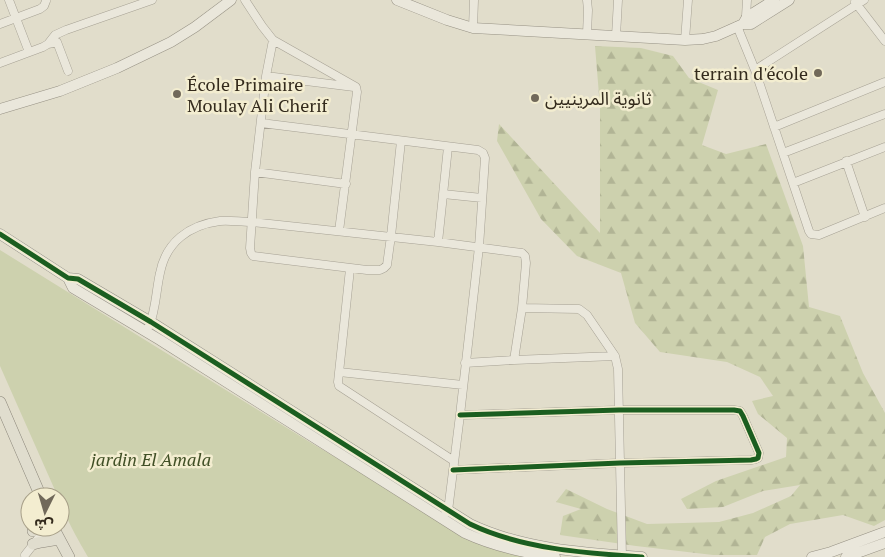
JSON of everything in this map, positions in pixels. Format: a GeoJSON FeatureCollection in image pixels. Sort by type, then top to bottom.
{"type":"FeatureCollection","features":[{"type":"Feature","properties":{"kind":"main road"},"geometry":{"type":"LineString","coordinates":[[0,402],[36,487]]}},
{"type":"Feature","properties":{"kind":"main road"},"geometry":{"type":"LineString","coordinates":[[33,544],[59,539],[69,557]]}},
{"type":"Feature","properties":{"kind":"street"},"geometry":{"type":"LineString","coordinates":[[10,0],[28,52]]}},
{"type":"Feature","properties":{"kind":"street"},"geometry":{"type":"LineString","coordinates":[[0,24],[40,9],[47,0]]}},
{"type":"Feature","properties":{"kind":"street"},"geometry":{"type":"LineString","coordinates":[[48,44],[55,36],[66,30],[152,0]]}},
{"type":"Feature","properties":{"kind":"street"},"geometry":{"type":"LineString","coordinates":[[0,109],[60,91],[118,68],[171,42],[196,27],[231,0]]}},
{"type":"Feature","properties":{"kind":"street"},"geometry":{"type":"LineString","coordinates":[[245,0],[273,40],[356,87]]}},
{"type":"Feature","properties":{"kind":"street"},"geometry":{"type":"LineString","coordinates":[[396,0],[473,28],[685,40],[716,36],[790,0]]}},
{"type":"Feature","properties":{"kind":"street"},"geometry":{"type":"LineString","coordinates":[[473,28],[474,0]]}},
{"type":"Feature","properties":{"kind":"street"},"geometry":{"type":"LineString","coordinates":[[587,0],[587,34]]}},
{"type":"Feature","properties":{"kind":"street"},"geometry":{"type":"LineString","coordinates":[[616,36],[618,0]]}},
{"type":"Feature","properties":{"kind":"street"},"geometry":{"type":"LineString","coordinates":[[685,40],[688,0]]}},
{"type":"Feature","properties":{"kind":"street"},"geometry":{"type":"LineString","coordinates":[[747,0],[745,23],[754,70],[809,231],[815,236],[819,235],[885,208]]}},
{"type":"Feature","properties":{"kind":"street"},"geometry":{"type":"LineString","coordinates":[[745,23],[774,0]]}},
{"type":"Feature","properties":{"kind":"street"},"geometry":{"type":"LineString","coordinates":[[754,70],[858,1],[885,40]]}},
{"type":"Feature","properties":{"kind":"street"},"geometry":{"type":"LineString","coordinates":[[273,40],[266,76],[250,222],[250,250],[254,256],[371,271],[384,268],[391,236],[401,141]]}},
{"type":"Feature","properties":{"kind":"street"},"geometry":{"type":"LineString","coordinates":[[0,63],[57,42],[68,71]]}},
{"type":"Feature","properties":{"kind":"street"},"geometry":{"type":"LineString","coordinates":[[266,76],[356,87]]}},
{"type":"Feature","properties":{"kind":"street"},"geometry":{"type":"LineString","coordinates":[[774,127],[885,82]]}},
{"type":"Feature","properties":{"kind":"street"},"geometry":{"type":"LineString","coordinates":[[339,231],[352,135],[356,87]]}},
{"type":"Feature","properties":{"kind":"street"},"geometry":{"type":"LineString","coordinates":[[783,153],[885,114]]}},
{"type":"Feature","properties":{"kind":"street"},"geometry":{"type":"LineString","coordinates":[[261,124],[478,150],[484,153],[478,247],[460,415],[445,515]]}},
{"type":"Feature","properties":{"kind":"street"},"geometry":{"type":"LineString","coordinates":[[438,242],[448,147]]}},
{"type":"Feature","properties":{"kind":"street"},"geometry":{"type":"LineString","coordinates":[[793,183],[885,147]]}},
{"type":"Feature","properties":{"kind":"street"},"geometry":{"type":"LineString","coordinates":[[846,162],[865,217]]}},
{"type":"Feature","properties":{"kind":"street"},"geometry":{"type":"LineString","coordinates":[[255,172],[346,184]]}},
{"type":"Feature","properties":{"kind":"street"},"geometry":{"type":"LineString","coordinates":[[443,194],[482,198]]}},
{"type":"Feature","properties":{"kind":"street"},"geometry":{"type":"LineString","coordinates":[[146,332],[151,322],[163,262],[167,251],[173,243],[186,232],[205,224],[221,221],[250,222],[391,236],[522,253],[525,256],[526,263],[522,308],[514,360]]}},
{"type":"Feature","properties":{"kind":"street"},"geometry":{"type":"LineString","coordinates":[[0,234],[68,278],[78,279],[220,365],[445,515],[465,533],[492,544],[532,554],[554,557]]}},
{"type":"Feature","properties":{"kind":"street"},"geometry":{"type":"LineString","coordinates":[[350,269],[339,386],[454,461]]}},
{"type":"Feature","properties":{"kind":"street"},"geometry":{"type":"LineString","coordinates":[[68,278],[72,288],[445,515],[517,541],[554,548],[642,557]]}},
{"type":"Feature","properties":{"kind":"street"},"geometry":{"type":"LineString","coordinates":[[522,308],[579,309],[587,314],[615,356],[618,369],[622,556]]}},
{"type":"Feature","properties":{"kind":"street"},"geometry":{"type":"LineString","coordinates":[[465,363],[615,356]]}},
{"type":"Feature","properties":{"kind":"street"},"geometry":{"type":"LineString","coordinates":[[214,374],[220,365]]}},
{"type":"Feature","properties":{"kind":"street"},"geometry":{"type":"LineString","coordinates":[[339,372],[463,385]]}},
{"type":"Feature","properties":{"kind":"street"},"geometry":{"type":"LineString","coordinates":[[453,470],[751,460],[758,458],[759,453],[743,416],[740,411],[734,410],[619,410],[460,415]]}},
{"type":"Feature","properties":{"kind":"street"},"geometry":{"type":"LineString","coordinates":[[812,557],[885,532]]}},
{"type":"Feature","properties":{"kind":"street"},"geometry":{"type":"LineString","coordinates":[[25,556],[32,537]]}},
{"type":"Feature","properties":{"kind":"street"},"geometry":{"type":"LineString","coordinates":[[25,556],[39,537]]}},
{"type":"Feature","properties":{"kind":"street"},"geometry":{"type":"LineString","coordinates":[[846,557],[885,543]]}},
{"type":"Feature","properties":{"kind":"green space"},"geometry":{"type":"Polygon","coordinates":[[[595,46],[641,48],[673,56],[689,78],[718,90],[702,145],[726,154],[766,144],[803,246],[809,307],[840,316],[863,373],[885,413],[885,520],[874,526],[843,515],[790,524],[765,537],[757,555],[713,555],[560,535],[563,516],[581,509],[556,502],[566,489],[607,509],[647,524],[719,522],[753,513],[791,496],[800,485],[763,491],[723,507],[687,509],[681,499],[716,481],[786,457],[787,438],[758,414],[752,401],[773,396],[760,377],[727,362],[660,352],[635,323],[621,273],[577,256],[541,219],[497,141],[499,124],[600,233],[600,107],[595,46]]]}},
{"type":"Feature","properties":{"kind":"green space","name":"jardin El Amala"},"geometry":{"type":"Polygon","coordinates":[[[0,250],[308,441],[447,524],[541,557],[88,557],[70,524],[70,487],[54,487],[0,366],[0,250]]]}},
{"type":"Feature","properties":{"kind":"cycle path"},"geometry":{"type":"LineString","coordinates":[[0,234],[68,278],[78,279],[151,322],[470,524],[511,539],[532,544],[598,554],[642,557]]}},
{"type":"Feature","properties":{"kind":"cycle path"},"geometry":{"type":"LineString","coordinates":[[453,470],[751,460],[758,458],[759,453],[743,416],[740,411],[734,410],[619,410],[460,415]]}},
{"type":"Feature","properties":{"kind":"place","name":"terrain d'école"},"geometry":{"type":"Point","coordinates":[818,73]}},
{"type":"Feature","properties":{"kind":"place","name":"École Primaire Moulay Ali Cherif"},"geometry":{"type":"Point","coordinates":[177,94]}},
{"type":"Feature","properties":{"kind":"place","name":"ثانوية المرينيين"},"geometry":{"type":"Point","coordinates":[535,98]}}]}
